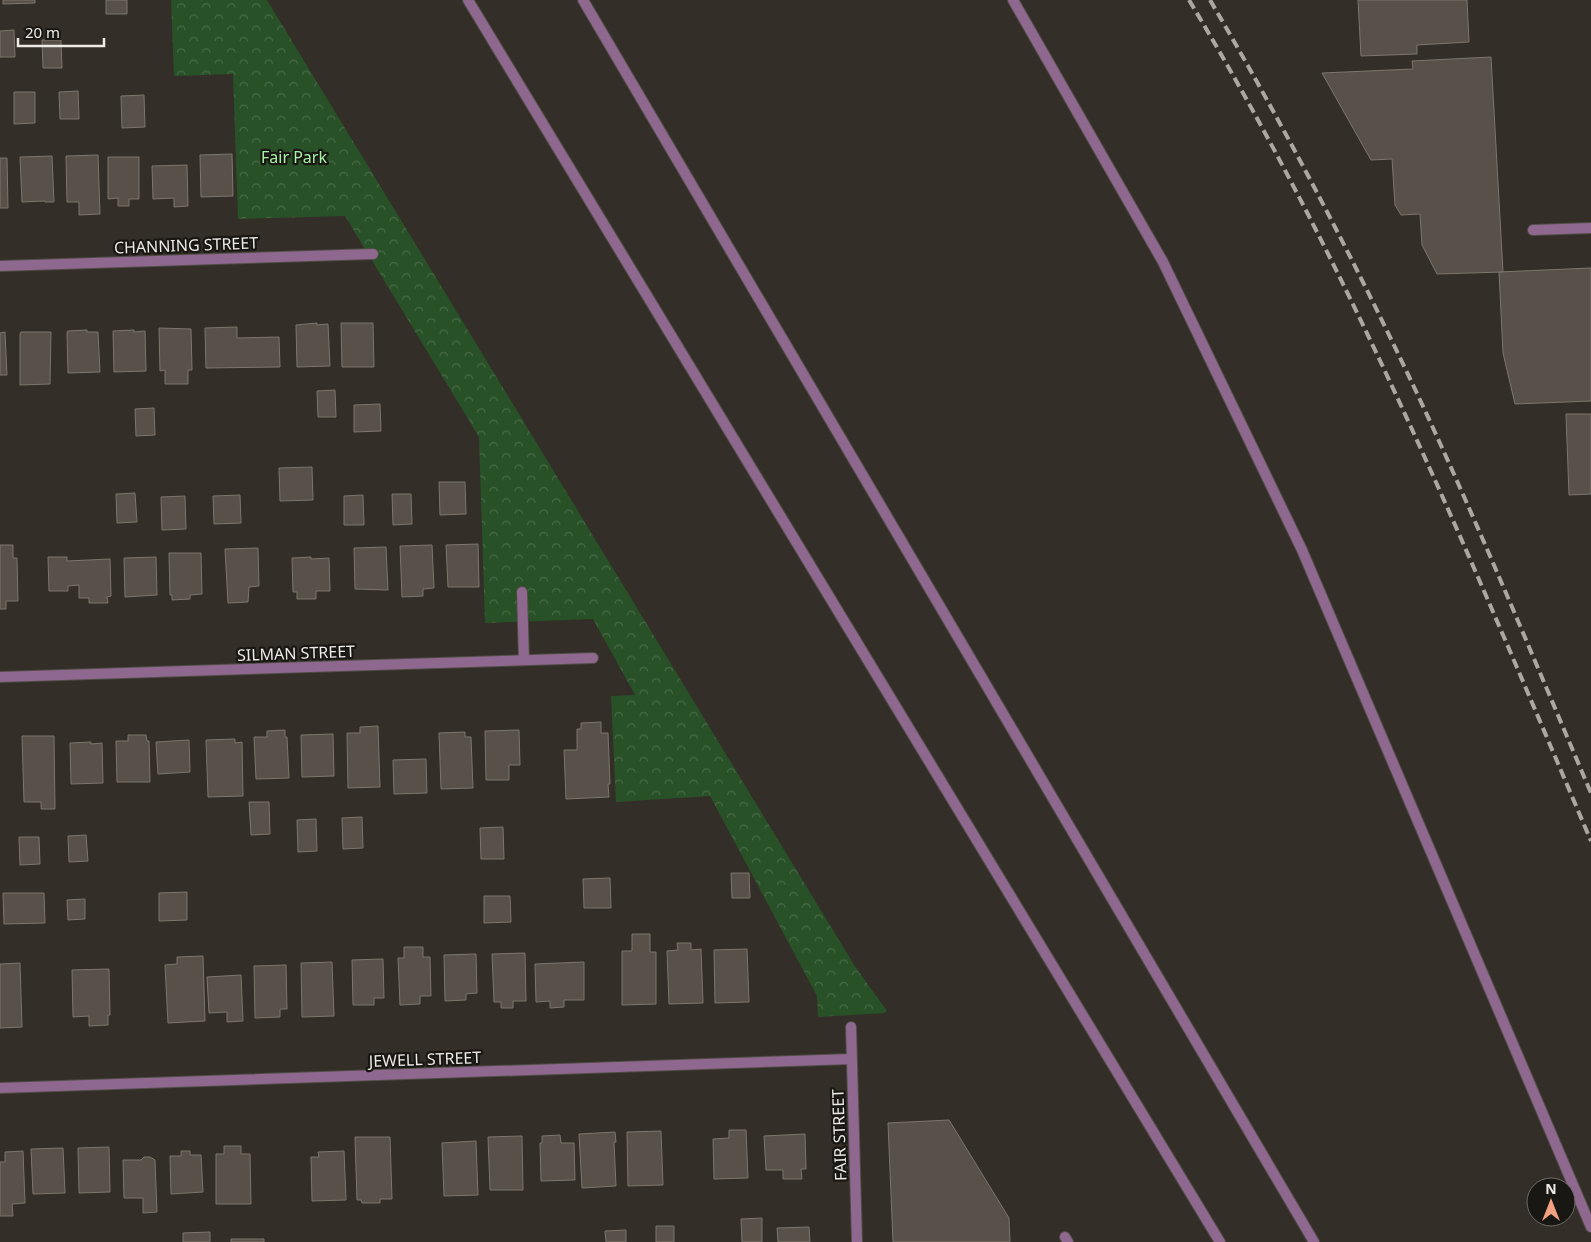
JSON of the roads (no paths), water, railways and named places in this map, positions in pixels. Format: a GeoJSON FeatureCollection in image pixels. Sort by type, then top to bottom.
{"type":"FeatureCollection","features":[{"type":"Feature","properties":{"kind":"street"},"geometry":{"type":"LineString","coordinates":[[468,0],[1220,1242]]}},
{"type":"Feature","properties":{"kind":"street"},"geometry":{"type":"LineString","coordinates":[[583,0],[1314,1242]]}},
{"type":"Feature","properties":{"kind":"street"},"geometry":{"type":"LineString","coordinates":[[1012,0],[1163,262],[1302,550],[1591,1227]]}},
{"type":"Feature","properties":{"kind":"street"},"geometry":{"type":"LineString","coordinates":[[1533,230],[1591,228]]}},
{"type":"Feature","properties":{"kind":"street","name":"CHANNING STREET"},"geometry":{"type":"LineString","coordinates":[[0,266],[373,254]]}},
{"type":"Feature","properties":{"kind":"street"},"geometry":{"type":"LineString","coordinates":[[522,592],[524,660]]}},
{"type":"Feature","properties":{"kind":"street","name":"SILMAN STREET"},"geometry":{"type":"LineString","coordinates":[[0,677],[592,658]]}},
{"type":"Feature","properties":{"kind":"street","name":"FAIR STREET"},"geometry":{"type":"LineString","coordinates":[[851,1027],[856,1242]]}},
{"type":"Feature","properties":{"kind":"street","name":"JEWELL STREET"},"geometry":{"type":"LineString","coordinates":[[0,1088],[852,1059]]}},
{"type":"Feature","properties":{"kind":"railway"},"geometry":{"type":"LineString","coordinates":[[1189,0],[1303,204],[1355,308],[1453,520],[1591,841]]}},
{"type":"Feature","properties":{"kind":"railway"},"geometry":{"type":"LineString","coordinates":[[1210,0],[1291,143],[1342,240],[1390,338],[1482,538],[1591,793]]}},
{"type":"Feature","properties":{"kind":"park label","name":"Fair Park"},"geometry":{"type":"Point","coordinates":[294,157]}}]}
